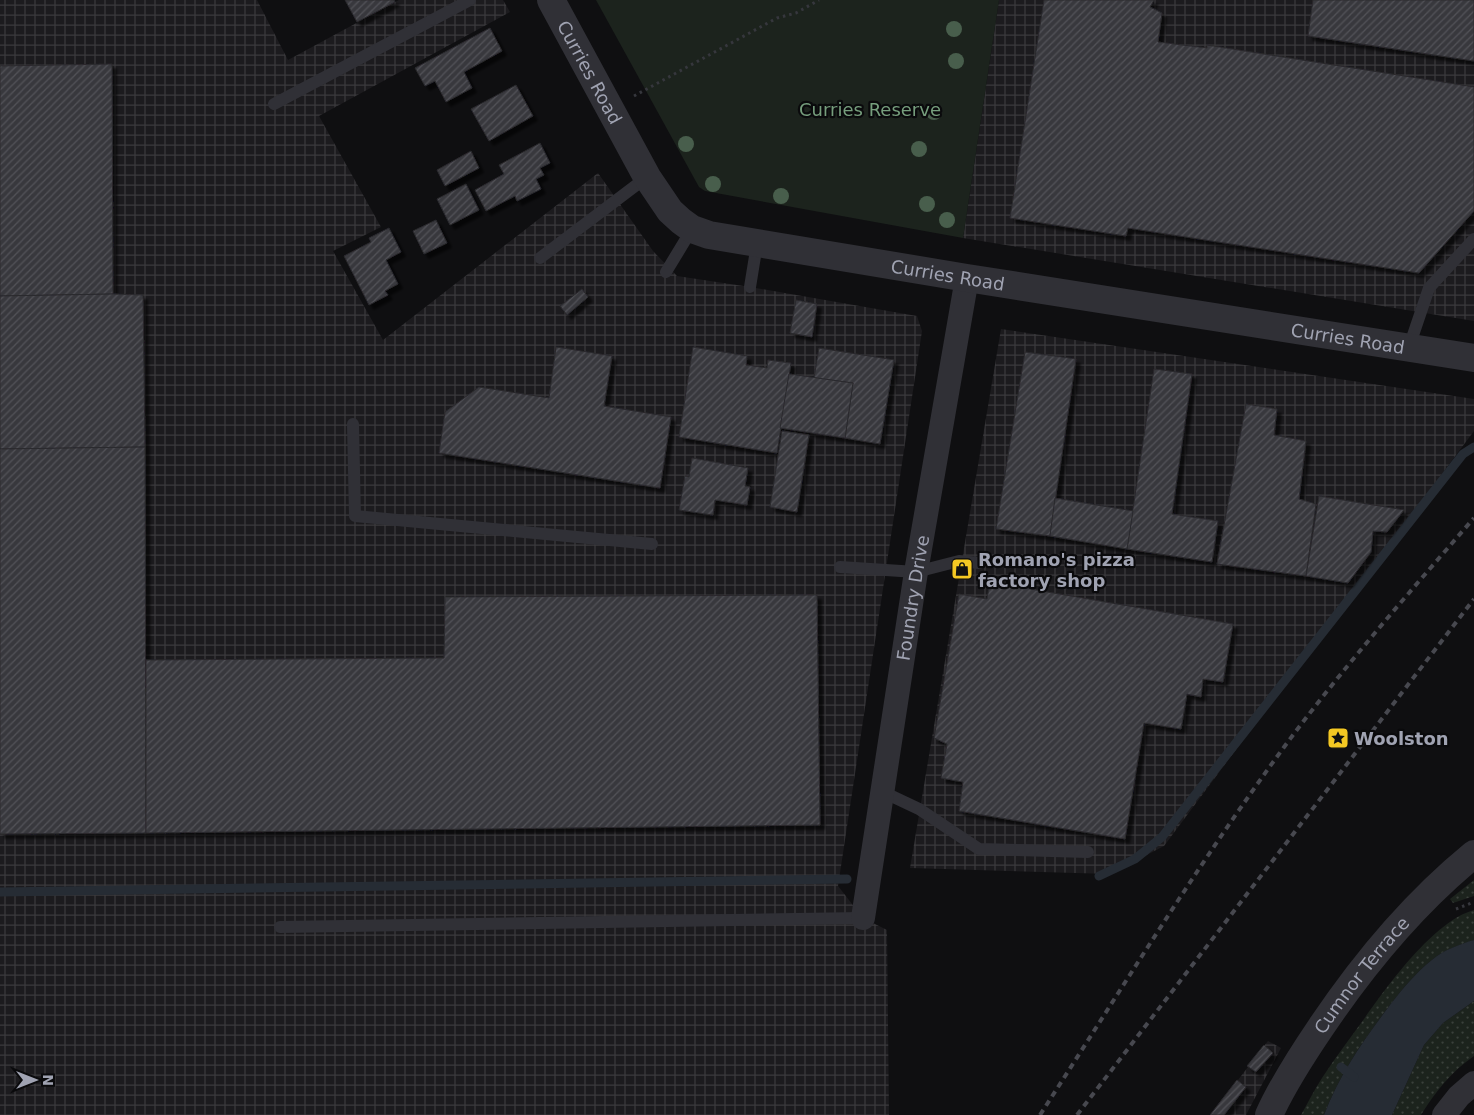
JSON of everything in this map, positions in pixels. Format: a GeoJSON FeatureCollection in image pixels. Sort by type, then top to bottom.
{"type":"FeatureCollection","features":[{"type":"Feature","properties":{"kind":"street","name":"Curries Road"},"geometry":{"type":"LineString","coordinates":[[551,0],[647,177],[670,210],[681,222],[692,229],[709,235],[757,244],[1474,358]]}},
{"type":"Feature","properties":{"kind":"street","name":"Foundry Drive"},"geometry":{"type":"LineString","coordinates":[[863,918],[916,572],[967,278]]}},
{"type":"Feature","properties":{"kind":"street","name":"Cumnor Terrace"},"geometry":{"type":"LineString","coordinates":[[1269,1115],[1306,1049],[1337,1003],[1368,963],[1426,897],[1455,869],[1474,854]]}},
{"type":"Feature","properties":{"kind":"street"},"geometry":{"type":"LineString","coordinates":[[1444,1115],[1459,1096],[1474,1083]]}},
{"type":"Feature","properties":{"kind":"lane"},"geometry":{"type":"LineString","coordinates":[[274,104],[470,0]]}},
{"type":"Feature","properties":{"kind":"lane"},"geometry":{"type":"LineString","coordinates":[[540,258],[647,177]]}},
{"type":"Feature","properties":{"kind":"lane"},"geometry":{"type":"LineString","coordinates":[[666,272],[692,229]]}},
{"type":"Feature","properties":{"kind":"lane"},"geometry":{"type":"LineString","coordinates":[[1408,347],[1430,288],[1474,239]]}},
{"type":"Feature","properties":{"kind":"lane"},"geometry":{"type":"LineString","coordinates":[[750,287],[757,244]]}},
{"type":"Feature","properties":{"kind":"lane"},"geometry":{"type":"LineString","coordinates":[[353,424],[355,516],[652,544]]}},
{"type":"Feature","properties":{"kind":"lane"},"geometry":{"type":"LineString","coordinates":[[840,567],[916,572],[959,561],[979,563]]}},
{"type":"Feature","properties":{"kind":"lane"},"geometry":{"type":"LineString","coordinates":[[883,792],[920,809],[979,850],[1088,852]]}},
{"type":"Feature","properties":{"kind":"lane"},"geometry":{"type":"LineString","coordinates":[[280,927],[863,918]]}},
{"type":"Feature","properties":{"kind":"path"},"geometry":{"type":"LineString","coordinates":[[610,109],[778,18],[796,13],[819,0]]}},
{"type":"Feature","properties":{"kind":"shaded area"},"geometry":{"type":"Polygon","coordinates":[[[0,0],[257,0],[288,60],[399,0],[503,0],[510,12],[319,116],[381,227],[333,251],[383,340],[598,173],[653,251],[677,276],[917,316],[922,331],[838,886],[863,918],[887,930],[889,1115],[0,1115],[0,0]]]}},
{"type":"Feature","properties":{"kind":"shaded area"},"geometry":{"type":"Polygon","coordinates":[[[999,0],[1474,0],[1474,321],[963,238],[999,0]]]}},
{"type":"Feature","properties":{"kind":"shaded area"},"geometry":{"type":"Polygon","coordinates":[[[1001,329],[1474,399],[1474,431],[1164,846],[1110,874],[910,868],[1001,329]]]}},
{"type":"Feature","properties":{"kind":"shaded area"},"geometry":{"type":"Polygon","coordinates":[[[1474,940],[1474,1001],[1443,1023],[1424,1045],[1392,1115],[1324,1115],[1336,1088],[1358,1050],[1407,984],[1437,956],[1463,943],[1474,940]]]}},
{"type":"Feature","properties":{"kind":"shaded area"},"geometry":{"type":"Polygon","coordinates":[[[1268,1041],[1281,1048],[1246,1115],[1211,1115],[1268,1041]]]}},
{"type":"Feature","properties":{"kind":"green space","name":"Curries Reserve"},"geometry":{"type":"Polygon","coordinates":[[[596,0],[999,0],[963,238],[705,191],[699,187],[596,0]]]}},
{"type":"Feature","properties":{"kind":"green space"},"geometry":{"type":"Polygon","coordinates":[[[1474,880],[1474,896],[1453,903],[1450,899],[1474,880]]]}},
{"type":"Feature","properties":{"kind":"green space"},"geometry":{"type":"Polygon","coordinates":[[[1474,910],[1474,940],[1442,953],[1419,971],[1395,999],[1358,1050],[1336,1088],[1324,1115],[1301,1115],[1332,1063],[1399,972],[1428,940],[1443,927],[1459,916],[1474,910]]]}},
{"type":"Feature","properties":{"kind":"green space"},"geometry":{"type":"Polygon","coordinates":[[[1474,1001],[1474,1056],[1444,1082],[1421,1115],[1392,1115],[1424,1045],[1443,1023],[1474,1001]]]}},
{"type":"Feature","properties":{"kind":"building"},"geometry":{"type":"Polygon","coordinates":[[[345,0],[394,0],[395,2],[357,22],[345,0]]]}},
{"type":"Feature","properties":{"kind":"building"},"geometry":{"type":"Polygon","coordinates":[[[1044,0],[1154,0],[1150,7],[1162,13],[1158,42],[1207,48],[1207,45],[1474,87],[1474,211],[1419,273],[1128,228],[1126,236],[1010,218],[1044,0]]]}},
{"type":"Feature","properties":{"kind":"building"},"geometry":{"type":"Polygon","coordinates":[[[1313,0],[1474,0],[1474,61],[1308,36],[1313,0]]]}},
{"type":"Feature","properties":{"kind":"building"},"geometry":{"type":"Polygon","coordinates":[[[490,28],[502,51],[464,72],[472,88],[446,102],[435,81],[425,86],[415,68],[490,28]]]}},
{"type":"Feature","properties":{"kind":"building"},"geometry":{"type":"Polygon","coordinates":[[[112,64],[113,294],[0,296],[0,66],[112,64]]]}},
{"type":"Feature","properties":{"kind":"building"},"geometry":{"type":"Polygon","coordinates":[[[516,85],[533,116],[489,141],[471,109],[516,85]]]}},
{"type":"Feature","properties":{"kind":"building"},"geometry":{"type":"Polygon","coordinates":[[[540,143],[550,163],[540,168],[544,175],[536,179],[541,189],[517,201],[515,196],[486,211],[475,190],[504,174],[499,165],[540,143]]]}},
{"type":"Feature","properties":{"kind":"building"},"geometry":{"type":"Polygon","coordinates":[[[471,151],[479,168],[445,186],[437,170],[471,151]]]}},
{"type":"Feature","properties":{"kind":"building"},"geometry":{"type":"Polygon","coordinates":[[[466,184],[479,210],[450,225],[437,199],[466,184]]]}},
{"type":"Feature","properties":{"kind":"building"},"geometry":{"type":"Polygon","coordinates":[[[436,220],[447,243],[424,254],[413,231],[436,220]]]}},
{"type":"Feature","properties":{"kind":"building"},"geometry":{"type":"Polygon","coordinates":[[[389,228],[401,252],[386,260],[398,284],[385,291],[388,295],[369,305],[344,256],[371,242],[369,238],[389,228]]]}},
{"type":"Feature","properties":{"kind":"building"},"geometry":{"type":"Polygon","coordinates":[[[582,289],[588,297],[567,315],[560,306],[582,289]]]}},
{"type":"Feature","properties":{"kind":"building"},"geometry":{"type":"Polygon","coordinates":[[[143,295],[145,447],[0,449],[0,296],[143,295]]]}},
{"type":"Feature","properties":{"kind":"building"},"geometry":{"type":"Polygon","coordinates":[[[796,300],[817,304],[812,337],[790,333],[796,300]]]}},
{"type":"Feature","properties":{"kind":"building"},"geometry":{"type":"Polygon","coordinates":[[[556,347],[612,356],[604,406],[671,417],[660,488],[439,453],[445,412],[479,387],[549,398],[556,347]]]}},
{"type":"Feature","properties":{"kind":"building"},"geometry":{"type":"Polygon","coordinates":[[[693,347],[747,356],[746,365],[767,368],[768,360],[791,363],[777,453],[679,437],[693,347]]]}},
{"type":"Feature","properties":{"kind":"building"},"geometry":{"type":"Polygon","coordinates":[[[819,348],[894,360],[880,444],[845,438],[853,383],[814,378],[819,348]]]}},
{"type":"Feature","properties":{"kind":"building"},"geometry":{"type":"Polygon","coordinates":[[[1025,352],[1076,359],[1050,536],[996,529],[1025,352]]]}},
{"type":"Feature","properties":{"kind":"building"},"geometry":{"type":"Polygon","coordinates":[[[1154,369],[1192,374],[1172,514],[1218,521],[1212,562],[1127,549],[1154,369]]]}},
{"type":"Feature","properties":{"kind":"building"},"geometry":{"type":"Polygon","coordinates":[[[789,374],[853,383],[845,438],[780,428],[789,374]]]}},
{"type":"Feature","properties":{"kind":"building"},"geometry":{"type":"Polygon","coordinates":[[[1246,404],[1277,409],[1274,435],[1306,441],[1299,499],[1316,504],[1306,576],[1217,564],[1246,404]]]}},
{"type":"Feature","properties":{"kind":"building"},"geometry":{"type":"Polygon","coordinates":[[[782,431],[809,435],[797,512],[770,507],[782,431]]]}},
{"type":"Feature","properties":{"kind":"building"},"geometry":{"type":"Polygon","coordinates":[[[145,447],[146,833],[0,834],[0,449],[145,447]]]}},
{"type":"Feature","properties":{"kind":"building"},"geometry":{"type":"Polygon","coordinates":[[[692,458],[748,468],[745,486],[750,487],[747,505],[715,500],[713,515],[679,510],[685,476],[689,477],[692,458]]]}},
{"type":"Feature","properties":{"kind":"building"},"geometry":{"type":"Polygon","coordinates":[[[1319,496],[1404,510],[1387,532],[1373,531],[1371,552],[1348,583],[1306,576],[1319,496]]]}},
{"type":"Feature","properties":{"kind":"building"},"geometry":{"type":"Polygon","coordinates":[[[1055,498],[1133,511],[1127,549],[1050,536],[1055,498]]]}},
{"type":"Feature","properties":{"kind":"building"},"geometry":{"type":"Polygon","coordinates":[[[990,582],[1233,624],[1223,682],[1203,679],[1201,697],[1187,694],[1181,729],[1144,723],[1125,839],[959,811],[963,782],[941,778],[947,744],[934,738],[959,594],[987,599],[990,582]]]}},
{"type":"Feature","properties":{"kind":"building"},"geometry":{"type":"Polygon","coordinates":[[[817,595],[820,825],[146,833],[146,660],[444,658],[445,597],[817,595]]]}},
{"type":"Feature","properties":{"kind":"building"},"geometry":{"type":"Polygon","coordinates":[[[1264,1045],[1273,1053],[1256,1072],[1247,1066],[1264,1045]]]}},
{"type":"Feature","properties":{"kind":"building"},"geometry":{"type":"Polygon","coordinates":[[[1237,1080],[1246,1087],[1224,1115],[1210,1115],[1237,1080]]]}},
{"type":"Feature","properties":{"kind":"waterway"},"geometry":{"type":"LineString","coordinates":[[1099,876],[1135,859],[1162,837],[1463,454],[1474,447]]}},
{"type":"Feature","properties":{"kind":"waterway"},"geometry":{"type":"LineString","coordinates":[[0,892],[847,879]]}},
{"type":"Feature","properties":{"kind":"waterway"},"geometry":{"type":"LineString","coordinates":[[1341,1067],[1354,1077]]}},
{"type":"Feature","properties":{"kind":"railway"},"geometry":{"type":"LineString","coordinates":[[1040,1115],[1164,923],[1259,781],[1336,680],[1474,518]]}},
{"type":"Feature","properties":{"kind":"railway"},"geometry":{"type":"LineString","coordinates":[[1077,1115],[1474,599]]}},
{"type":"Feature","properties":{"kind":"place","name":"Romano's pizza factory shop"},"geometry":{"type":"Point","coordinates":[962,569]}},
{"type":"Feature","properties":{"kind":"place","name":"Woolston"},"geometry":{"type":"Point","coordinates":[1338,738]}}]}
